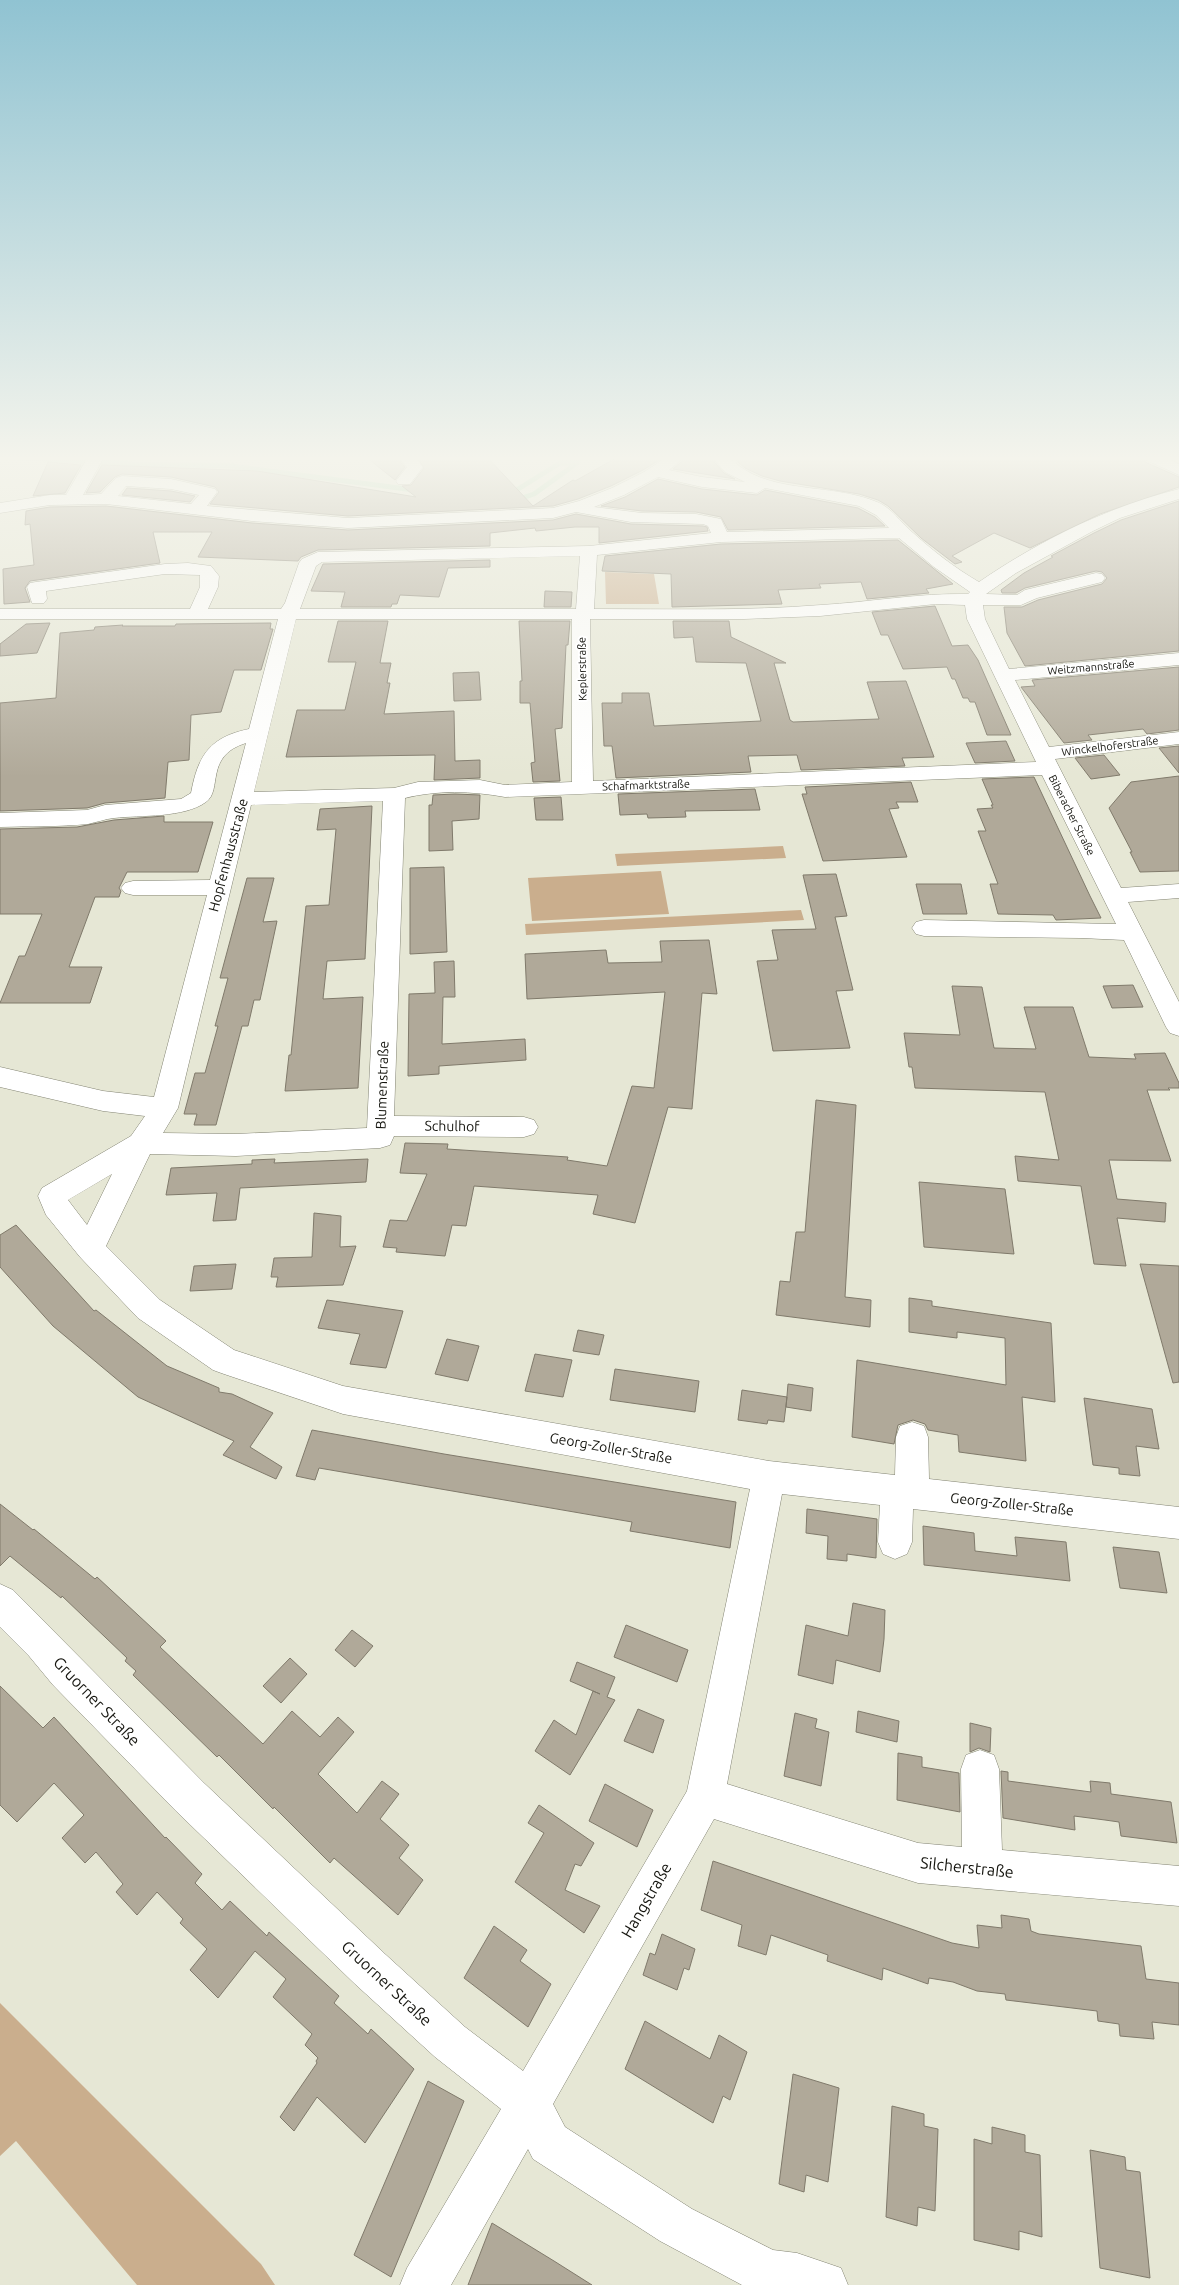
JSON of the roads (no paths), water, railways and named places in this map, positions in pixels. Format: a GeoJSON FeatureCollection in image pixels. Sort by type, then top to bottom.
{"type":"FeatureCollection","features":[{"type":"Feature","properties":{"kind":"street","name":"Hopfenhausstraße"},"geometry":{"type":"LineString","coordinates":[[141,1143],[165,1108],[219,887],[260,733],[274,649],[294,604],[308,564]]}},
{"type":"Feature","properties":{"kind":"street","name":"Keplerstraße"},"geometry":{"type":"LineString","coordinates":[[583,788],[581,615],[585,608],[588,564]]}},
{"type":"Feature","properties":{"kind":"street"},"geometry":{"type":"LineString","coordinates":[[942,564],[965,582],[976,595]]}},
{"type":"Feature","properties":{"kind":"street"},"geometry":{"type":"LineString","coordinates":[[976,595],[1020,564]]}},
{"type":"Feature","properties":{"kind":"street"},"geometry":{"type":"LineString","coordinates":[[38,599],[36,587],[188,568],[205,570],[210,576],[209,587],[197,614]]}},
{"type":"Feature","properties":{"kind":"street"},"geometry":{"type":"LineString","coordinates":[[2,618],[197,614],[786,614],[976,595],[1021,600],[1031,594],[1096,578]]}},
{"type":"Feature","properties":{"kind":"street","name":"Biberacher Straße"},"geometry":{"type":"LineString","coordinates":[[976,595],[976,618],[1112,896],[1179,1027]]}},
{"type":"Feature","properties":{"kind":"street","name":"Weitzmannstraße"},"geometry":{"type":"LineString","coordinates":[[1003,675],[1179,659]]}},
{"type":"Feature","properties":{"kind":"street"},"geometry":{"type":"LineString","coordinates":[[0,820],[88,817],[105,812],[186,805],[201,796],[205,771],[217,749],[241,736],[260,733]]}},
{"type":"Feature","properties":{"kind":"street","name":"Winckelhoferstraße"},"geometry":{"type":"LineString","coordinates":[[1045,761],[1102,741],[1179,738]]}},
{"type":"Feature","properties":{"kind":"street","name":"Schafmarktstraße"},"geometry":{"type":"LineString","coordinates":[[243,799],[394,794],[418,788],[480,786],[505,791],[583,788],[1045,761]]}},
{"type":"Feature","properties":{"kind":"street","name":"Blumenstraße"},"geometry":{"type":"LineString","coordinates":[[141,1143],[236,1145],[380,1138],[394,794]]}},
{"type":"Feature","properties":{"kind":"street"},"geometry":{"type":"LineString","coordinates":[[133,888],[219,887]]}},
{"type":"Feature","properties":{"kind":"street"},"geometry":{"type":"LineString","coordinates":[[1112,896],[1179,890]]}},
{"type":"Feature","properties":{"kind":"street"},"geometry":{"type":"LineString","coordinates":[[924,928],[1131,932]]}},
{"type":"Feature","properties":{"kind":"street"},"geometry":{"type":"LineString","coordinates":[[0,1077],[103,1101],[165,1108]]}},
{"type":"Feature","properties":{"kind":"street","name":"Schulhof"},"geometry":{"type":"LineString","coordinates":[[380,1126],[524,1127]]}},
{"type":"Feature","properties":{"kind":"street"},"geometry":{"type":"LineString","coordinates":[[90,1249],[141,1143]]}},
{"type":"Feature","properties":{"kind":"street","name":"Georg-Zoller-Straße"},"geometry":{"type":"LineString","coordinates":[[141,1143],[52,1196],[56,1207],[90,1249],[149,1309],[224,1360],[344,1400],[769,1476],[1179,1522]]}},
{"type":"Feature","properties":{"kind":"street"},"geometry":{"type":"LineString","coordinates":[[895,1542],[912,1437]]}},
{"type":"Feature","properties":{"kind":"street","name":"Hangstraße"},"geometry":{"type":"LineString","coordinates":[[424,2285],[705,1796],[769,1476]]}},
{"type":"Feature","properties":{"kind":"street","name":"Gruorner Straße"},"geometry":{"type":"LineString","coordinates":[[0,1602],[42,1643],[66,1672],[190,1797],[370,1969],[450,2042],[529,2102],[549,2143],[676,2225],[768,2273],[797,2277],[824,2285]]}},
{"type":"Feature","properties":{"kind":"street"},"geometry":{"type":"LineString","coordinates":[[980,1769],[992,1870]]}},
{"type":"Feature","properties":{"kind":"street","name":"Silcherstraße"},"geometry":{"type":"LineString","coordinates":[[705,1796],[918,1863],[1179,1886]]}},
{"type":"Feature","properties":{"kind":"street"},"geometry":{"type":"LineString","coordinates":[[992,1870],[1000,1817]]}}]}
